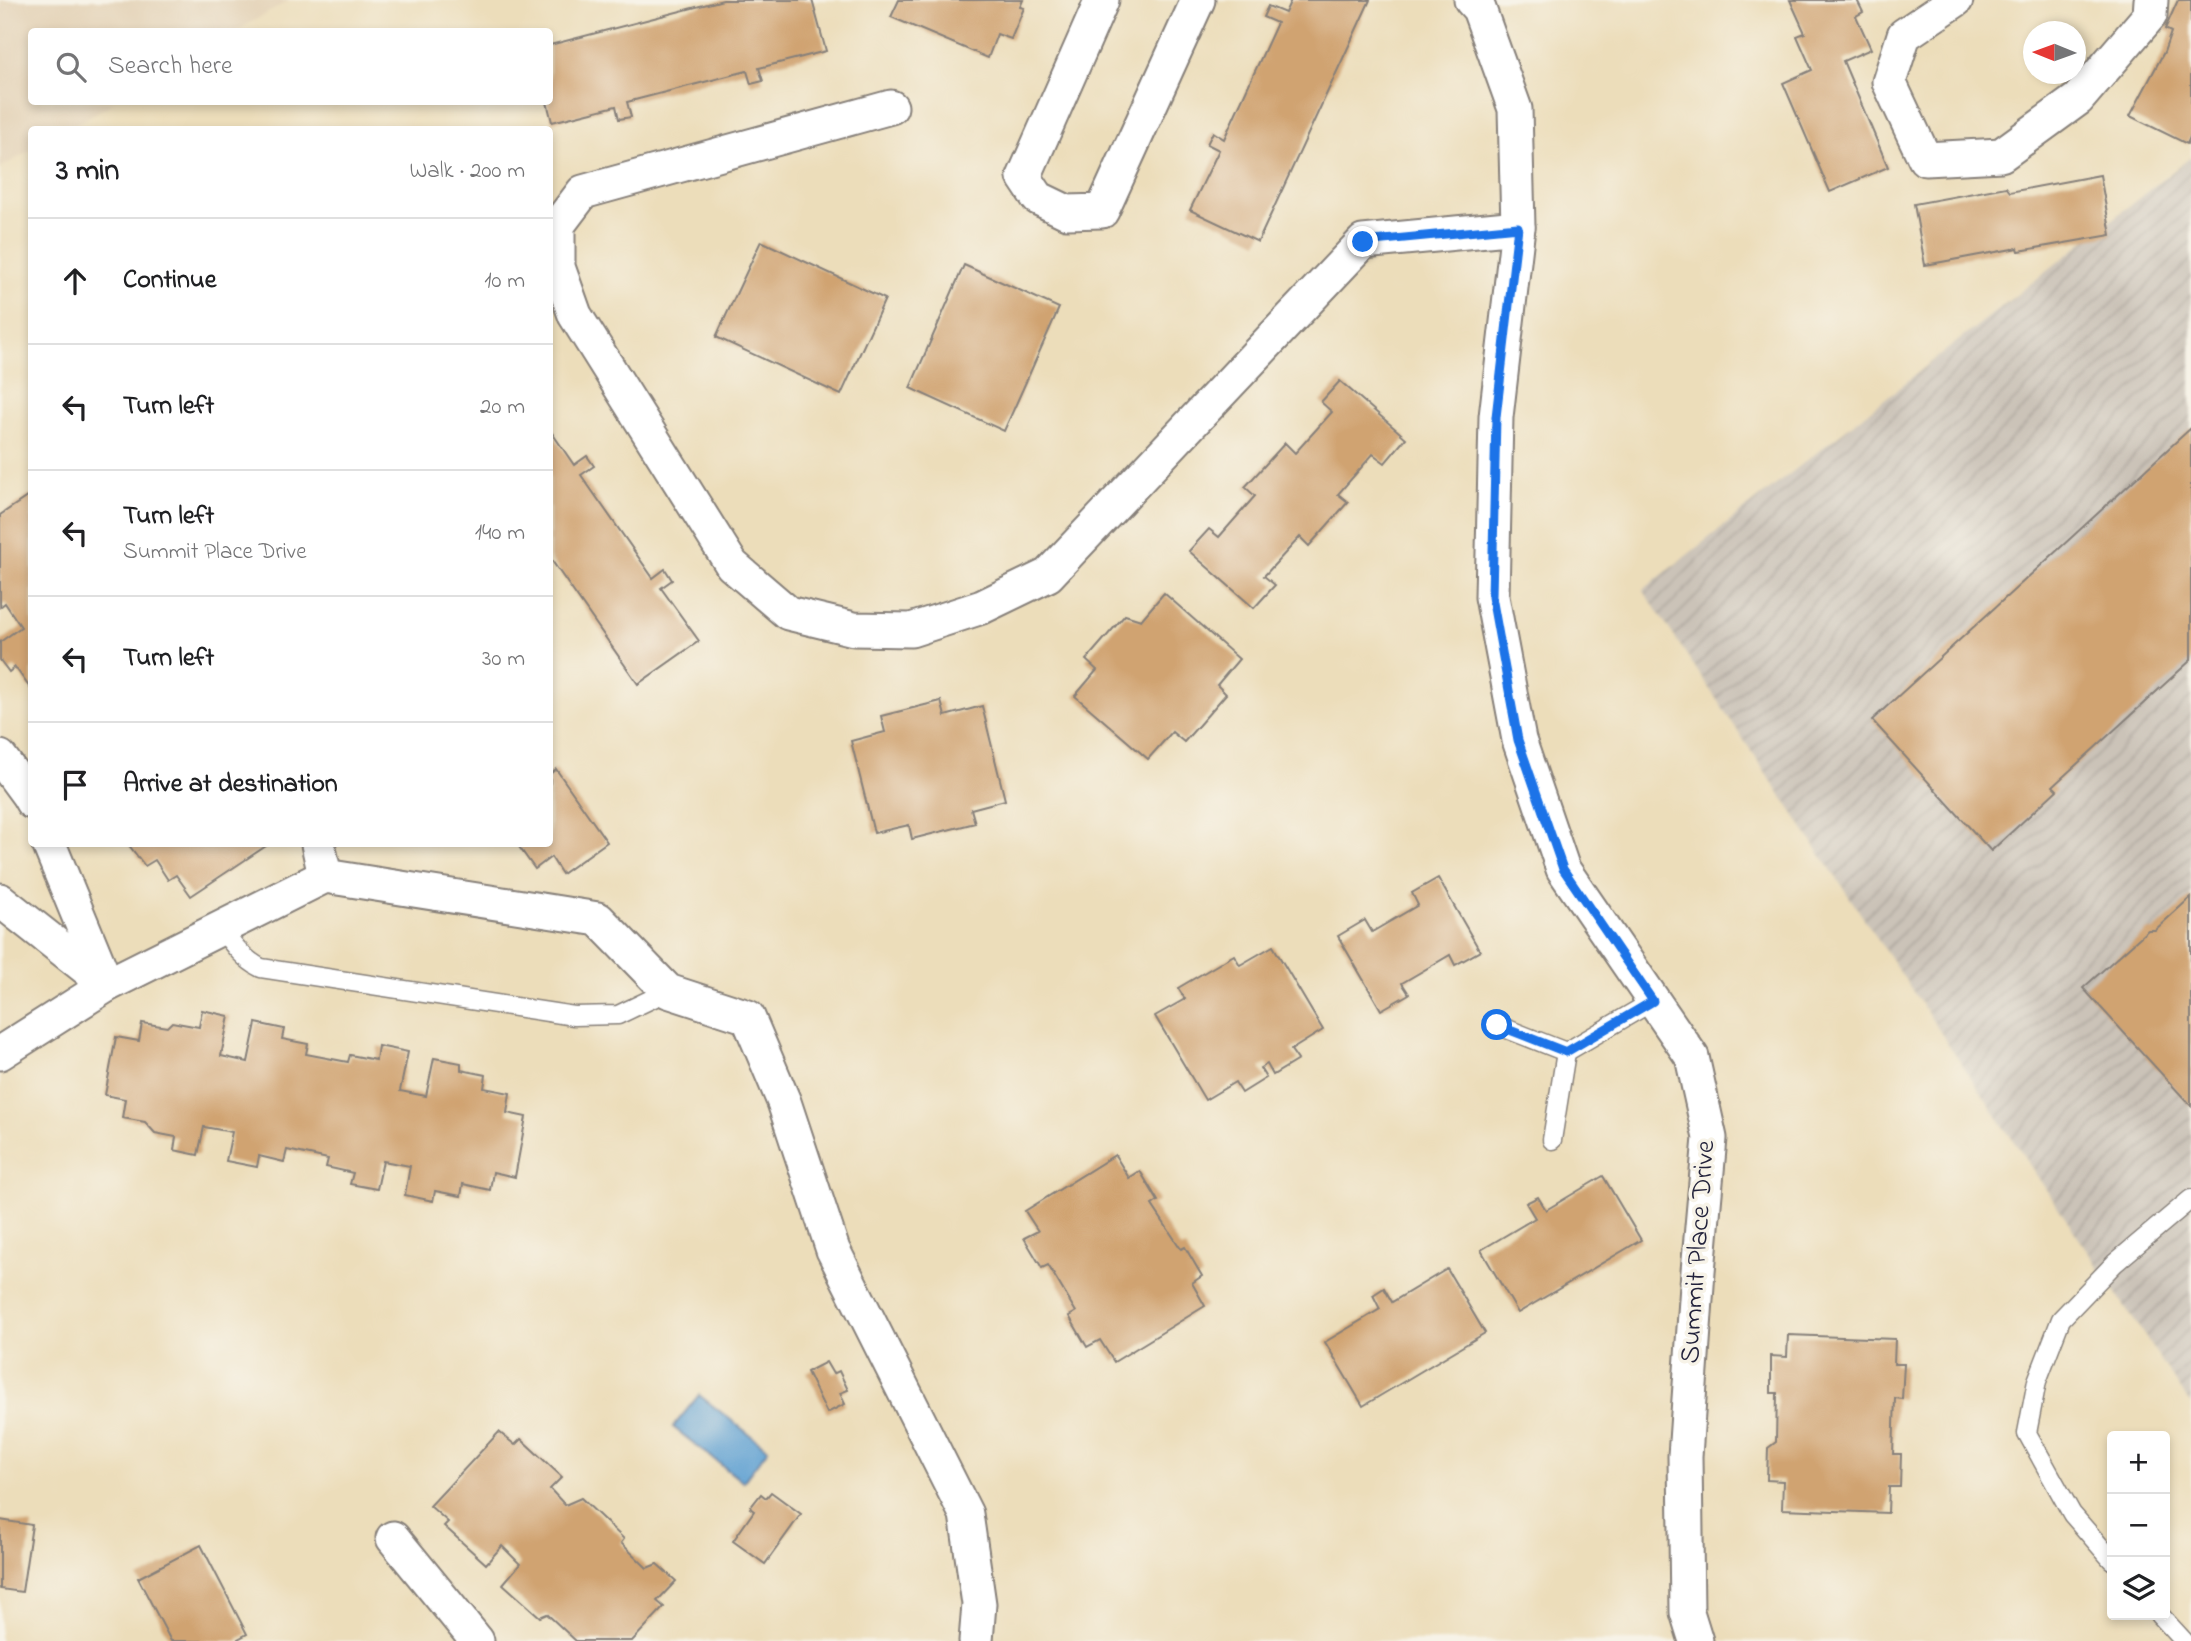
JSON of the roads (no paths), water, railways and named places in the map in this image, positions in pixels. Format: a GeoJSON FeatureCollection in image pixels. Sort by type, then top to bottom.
{"type":"FeatureCollection","features":[{"type":"Feature","properties":{"kind":"street"},"geometry":{"type":"LineString","coordinates":[[1102,0],[1024,177],[1038,198],[1068,212],[1102,211],[1198,0]]}},
{"type":"Feature","properties":{"kind":"street","name":"Summit Place Drive"},"geometry":{"type":"LineString","coordinates":[[1471,0],[1479,9],[1515,109],[1518,227],[1496,417],[1492,597],[1518,740],[1563,869],[1692,1057],[1710,1138],[1685,1456],[1687,1612],[1696,1641]]}},
{"type":"Feature","properties":{"kind":"street"},"geometry":{"type":"LineString","coordinates":[[1956,0],[1904,35],[1889,82],[1925,159],[2001,155],[2078,99],[2150,15],[2151,0]]}},
{"type":"Feature","properties":{"kind":"street"},"geometry":{"type":"LineString","coordinates":[[891,107],[583,192],[558,225],[558,267],[575,315],[732,565],[788,613],[854,629],[911,630],[982,607],[1048,575],[1363,242],[1518,227]]}},
{"type":"Feature","properties":{"kind":"street"},"geometry":{"type":"LineString","coordinates":[[0,757],[28,795]]}},
{"type":"Feature","properties":{"kind":"street"},"geometry":{"type":"LineString","coordinates":[[50,847],[107,985]]}},
{"type":"Feature","properties":{"kind":"street"},"geometry":{"type":"LineString","coordinates":[[319,847],[324,876]]}},
{"type":"Feature","properties":{"kind":"street"},"geometry":{"type":"LineString","coordinates":[[0,1053],[107,985],[324,876],[598,919],[668,991],[748,1017],[784,1102],[833,1250],[966,1514],[979,1604],[975,1641]]}},
{"type":"Feature","properties":{"kind":"street"},"geometry":{"type":"LineString","coordinates":[[0,900],[107,985]]}},
{"type":"Feature","properties":{"kind":"street"},"geometry":{"type":"LineString","coordinates":[[393,1538],[477,1641]]}},
{"type":"Feature","properties":{"kind":"lane"},"geometry":{"type":"LineString","coordinates":[[220,927],[240,953],[261,968],[575,1016],[618,1015],[668,991]]}},
{"type":"Feature","properties":{"kind":"lane"},"geometry":{"type":"LineString","coordinates":[[1566,1052],[1653,1001]]}},
{"type":"Feature","properties":{"kind":"lane"},"geometry":{"type":"LineString","coordinates":[[1497,1025],[1566,1052]]}},
{"type":"Feature","properties":{"kind":"lane"},"geometry":{"type":"LineString","coordinates":[[1552,1140],[1566,1052]]}},
{"type":"Feature","properties":{"kind":"lane"},"geometry":{"type":"LineString","coordinates":[[2109,1557],[2072,1514],[2026,1433],[2037,1381],[2061,1320],[2115,1263],[2191,1199]]}},
{"type":"Feature","properties":{"kind":"lane"},"geometry":{"type":"LineString","coordinates":[[2165,1620],[2183,1641]]}},
{"type":"Feature","properties":{"kind":"water"},"geometry":{"type":"Polygon","coordinates":[[[699,1395],[768,1449],[743,1482],[673,1427],[699,1395]]]}}]}
